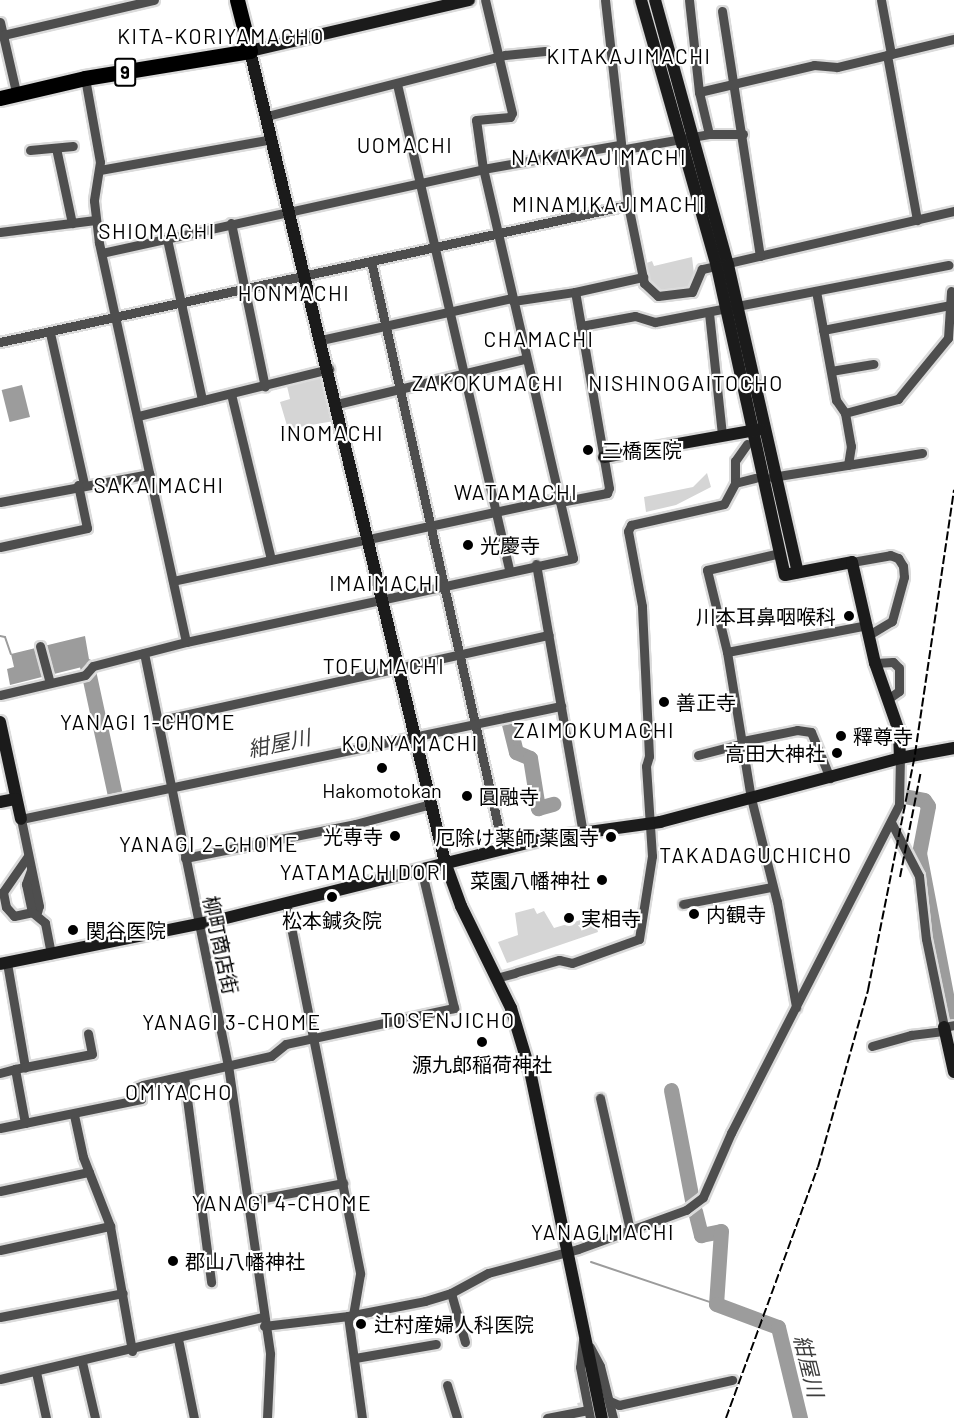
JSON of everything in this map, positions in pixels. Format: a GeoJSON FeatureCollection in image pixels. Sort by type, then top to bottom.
{"type":"FeatureCollection","features":[{"type":"Feature","properties":{"kind":"main road"},"geometry":{"type":"LineString","coordinates":[[237,0],[250,51]]}},
{"type":"Feature","properties":{"kind":"main road","name":"9"},"geometry":{"type":"LineString","coordinates":[[0,98],[16,92],[85,78],[250,51]]}},
{"type":"Feature","properties":{"kind":"street"},"geometry":{"type":"LineString","coordinates":[[3,35],[154,0]]}},
{"type":"Feature","properties":{"kind":"street"},"geometry":{"type":"LineString","coordinates":[[469,0],[250,51],[329,369],[397,668],[445,862],[460,906],[496,978],[519,1032],[530,1071],[602,1418]]}},
{"type":"Feature","properties":{"kind":"street"},"geometry":{"type":"LineString","coordinates":[[0,695],[85,675],[93,666],[186,642],[536,564],[573,558],[525,359],[483,169],[476,120],[510,117],[512,113],[501,59],[485,0]]}},
{"type":"Feature","properties":{"kind":"street"},"geometry":{"type":"LineString","coordinates":[[604,0],[628,205],[643,277],[647,287],[663,298],[692,292],[702,269],[954,211]]}},
{"type":"Feature","properties":{"kind":"street"},"geometry":{"type":"LineString","coordinates":[[641,0],[681,141],[722,266]]}},
{"type":"Feature","properties":{"kind":"street"},"geometry":{"type":"LineString","coordinates":[[656,0],[694,138],[759,429],[765,478],[785,575],[890,555],[898,558],[903,566],[904,577],[892,621],[868,630],[727,652]]}},
{"type":"Feature","properties":{"kind":"street"},"geometry":{"type":"LineString","coordinates":[[689,0],[699,92],[709,134]]}},
{"type":"Feature","properties":{"kind":"street"},"geometry":{"type":"LineString","coordinates":[[881,0],[917,220]]}},
{"type":"Feature","properties":{"kind":"street"},"geometry":{"type":"LineString","coordinates":[[722,12],[743,134],[760,256]]}},
{"type":"Feature","properties":{"kind":"street"},"geometry":{"type":"LineString","coordinates":[[0,22],[16,92]]}},
{"type":"Feature","properties":{"kind":"street"},"geometry":{"type":"LineString","coordinates":[[699,92],[814,65],[837,67],[954,39]]}},
{"type":"Feature","properties":{"kind":"street"},"geometry":{"type":"LineString","coordinates":[[267,116],[501,59],[545,51]]}},
{"type":"Feature","properties":{"kind":"street"},"geometry":{"type":"LineString","coordinates":[[85,78],[100,170],[95,220],[186,642]]}},
{"type":"Feature","properties":{"kind":"street"},"geometry":{"type":"LineString","coordinates":[[397,84],[509,571]]}},
{"type":"Feature","properties":{"kind":"street"},"geometry":{"type":"LineString","coordinates":[[102,252],[483,169],[681,141],[709,134],[743,134]]}},
{"type":"Feature","properties":{"kind":"street"},"geometry":{"type":"LineString","coordinates":[[100,170],[272,139]]}},
{"type":"Feature","properties":{"kind":"street"},"geometry":{"type":"LineString","coordinates":[[30,150],[73,146]]}},
{"type":"Feature","properties":{"kind":"street"},"geometry":{"type":"LineString","coordinates":[[56,148],[72,223]]}},
{"type":"Feature","properties":{"kind":"street"},"geometry":{"type":"LineString","coordinates":[[0,342],[50,333],[628,205]]}},
{"type":"Feature","properties":{"kind":"street"},"geometry":{"type":"LineString","coordinates":[[0,232],[95,220]]}},
{"type":"Feature","properties":{"kind":"street"},"geometry":{"type":"LineString","coordinates":[[231,223],[266,387]]}},
{"type":"Feature","properties":{"kind":"street"},"geometry":{"type":"LineString","coordinates":[[166,239],[202,400]]}},
{"type":"Feature","properties":{"kind":"street"},"geometry":{"type":"LineString","coordinates":[[371,261],[433,526],[503,848]]}},
{"type":"Feature","properties":{"kind":"street"},"geometry":{"type":"LineString","coordinates":[[581,327],[635,316],[656,322],[949,265]]}},
{"type":"Feature","properties":{"kind":"street"},"geometry":{"type":"LineString","coordinates":[[321,340],[450,309],[575,292],[643,277]]}},
{"type":"Feature","properties":{"kind":"street"},"geometry":{"type":"LineString","coordinates":[[816,291],[836,400],[845,412],[851,446],[848,465]]}},
{"type":"Feature","properties":{"kind":"street"},"geometry":{"type":"LineString","coordinates":[[845,412],[898,399],[948,338],[951,291]]}},
{"type":"Feature","properties":{"kind":"street"},"geometry":{"type":"LineString","coordinates":[[173,581],[497,512],[607,493],[604,457],[575,292]]}},
{"type":"Feature","properties":{"kind":"street"},"geometry":{"type":"LineString","coordinates":[[823,330],[950,305]]}},
{"type":"Feature","properties":{"kind":"street"},"geometry":{"type":"LineString","coordinates":[[709,313],[722,435]]}},
{"type":"Feature","properties":{"kind":"street"},"geometry":{"type":"LineString","coordinates":[[0,547],[87,528],[81,485],[50,333]]}},
{"type":"Feature","properties":{"kind":"street"},"geometry":{"type":"LineString","coordinates":[[336,404],[525,359]]}},
{"type":"Feature","properties":{"kind":"street"},"geometry":{"type":"LineString","coordinates":[[831,372],[873,364]]}},
{"type":"Feature","properties":{"kind":"street"},"geometry":{"type":"LineString","coordinates":[[138,416],[266,387],[329,369]]}},
{"type":"Feature","properties":{"kind":"street"},"geometry":{"type":"LineString","coordinates":[[231,394],[272,559]]}},
{"type":"Feature","properties":{"kind":"street"},"geometry":{"type":"LineString","coordinates":[[604,457],[759,429]]}},
{"type":"Feature","properties":{"kind":"street"},"geometry":{"type":"LineString","coordinates":[[496,978],[559,960],[572,963],[636,942],[652,855],[647,795],[642,606],[628,531],[631,525],[724,504],[735,483],[735,461],[747,444]]}},
{"type":"Feature","properties":{"kind":"street"},"geometry":{"type":"LineString","coordinates":[[735,483],[922,453]]}},
{"type":"Feature","properties":{"kind":"street"},"geometry":{"type":"LineString","coordinates":[[0,502],[149,474]]}},
{"type":"Feature","properties":{"kind":"street"},"geometry":{"type":"LineString","coordinates":[[765,478],[798,572]]}},
{"type":"Feature","properties":{"kind":"street"},"geometry":{"type":"LineString","coordinates":[[780,553],[707,570],[727,652],[752,798],[796,1007]]}},
{"type":"Feature","properties":{"kind":"street"},"geometry":{"type":"LineString","coordinates":[[0,1379],[263,1321],[350,1316],[451,1293],[488,1272],[566,1251],[630,1230],[686,1210],[703,1197],[899,804],[899,731],[875,663],[852,562]]}},
{"type":"Feature","properties":{"kind":"street"},"geometry":{"type":"LineString","coordinates":[[536,564],[583,832]]}},
{"type":"Feature","properties":{"kind":"street"},"geometry":{"type":"LineString","coordinates":[[157,721],[549,635]]}},
{"type":"Feature","properties":{"kind":"street"},"geometry":{"type":"LineString","coordinates":[[40,646],[50,684]]}},
{"type":"Feature","properties":{"kind":"street","name":"柳町商店街"},"geometry":{"type":"LineString","coordinates":[[144,653],[197,924],[228,1065],[249,1201],[263,1321],[270,1354],[267,1418]]}},
{"type":"Feature","properties":{"kind":"street"},"geometry":{"type":"LineString","coordinates":[[875,663],[893,662],[899,668],[899,691],[888,699]]}},
{"type":"Feature","properties":{"kind":"street"},"geometry":{"type":"LineString","coordinates":[[21,819],[400,741],[414,735],[502,720],[504,716],[561,706]]}},
{"type":"Feature","properties":{"kind":"street"},"geometry":{"type":"LineString","coordinates":[[0,722],[39,906],[32,912],[14,916],[6,907],[3,892],[28,856]]}},
{"type":"Feature","properties":{"kind":"street"},"geometry":{"type":"LineString","coordinates":[[698,755],[797,730],[811,732],[830,778]]}},
{"type":"Feature","properties":{"kind":"street"},"geometry":{"type":"LineString","coordinates":[[25,1123],[20,1068],[4,963],[197,924],[503,848],[583,832],[649,824],[900,758],[954,748]]}},
{"type":"Feature","properties":{"kind":"street"},"geometry":{"type":"LineString","coordinates":[[0,802],[16,798]]}},
{"type":"Feature","properties":{"kind":"street"},"geometry":{"type":"LineString","coordinates":[[185,858],[355,824],[431,804]]}},
{"type":"Feature","properties":{"kind":"street"},"geometry":{"type":"LineString","coordinates":[[891,822],[919,876],[926,939],[948,1028],[954,1072]]}},
{"type":"Feature","properties":{"kind":"street"},"geometry":{"type":"LineString","coordinates":[[0,1128],[74,1115],[141,1099],[138,1087],[271,1056],[286,1044],[454,1008],[421,868]]}},
{"type":"Feature","properties":{"kind":"street"},"geometry":{"type":"LineString","coordinates":[[683,904],[771,887]]}},
{"type":"Feature","properties":{"kind":"street"},"geometry":{"type":"LineString","coordinates":[[286,902],[360,1274],[350,1316],[362,1418]]}},
{"type":"Feature","properties":{"kind":"street"},"geometry":{"type":"LineString","coordinates":[[32,912],[45,923],[51,954]]}},
{"type":"Feature","properties":{"kind":"street"},"geometry":{"type":"LineString","coordinates":[[872,1046],[948,1028]]}},
{"type":"Feature","properties":{"kind":"street"},"geometry":{"type":"LineString","coordinates":[[0,1072],[92,1054],[88,1033]]}},
{"type":"Feature","properties":{"kind":"street"},"geometry":{"type":"LineString","coordinates":[[184,1076],[211,1282]]}},
{"type":"Feature","properties":{"kind":"street"},"geometry":{"type":"LineString","coordinates":[[600,1098],[630,1230]]}},
{"type":"Feature","properties":{"kind":"street"},"geometry":{"type":"LineString","coordinates":[[74,1115],[89,1172],[110,1226],[132,1351]]}},
{"type":"Feature","properties":{"kind":"street"},"geometry":{"type":"LineString","coordinates":[[0,1191],[89,1172]]}},
{"type":"Feature","properties":{"kind":"street"},"geometry":{"type":"LineString","coordinates":[[249,1201],[343,1183]]}},
{"type":"Feature","properties":{"kind":"street"},"geometry":{"type":"LineString","coordinates":[[0,1250],[110,1226]]}},
{"type":"Feature","properties":{"kind":"street"},"geometry":{"type":"LineString","coordinates":[[0,1317],[123,1293]]}},
{"type":"Feature","properties":{"kind":"street"},"geometry":{"type":"LineString","coordinates":[[451,1293],[465,1342]]}},
{"type":"Feature","properties":{"kind":"street"},"geometry":{"type":"LineString","coordinates":[[584,1335],[614,1400],[614,1418]]}},
{"type":"Feature","properties":{"kind":"street"},"geometry":{"type":"LineString","coordinates":[[584,1335],[580,1366],[585,1412]]}},
{"type":"Feature","properties":{"kind":"street"},"geometry":{"type":"LineString","coordinates":[[178,1339],[194,1418]]}},
{"type":"Feature","properties":{"kind":"street"},"geometry":{"type":"LineString","coordinates":[[355,1358],[436,1344]]}},
{"type":"Feature","properties":{"kind":"street"},"geometry":{"type":"LineString","coordinates":[[82,1362],[95,1418]]}},
{"type":"Feature","properties":{"kind":"street"},"geometry":{"type":"LineString","coordinates":[[36,1372],[46,1418]]}},
{"type":"Feature","properties":{"kind":"street"},"geometry":{"type":"LineString","coordinates":[[614,1400],[619,1405],[732,1380]]}},
{"type":"Feature","properties":{"kind":"street"},"geometry":{"type":"LineString","coordinates":[[447,1385],[457,1418]]}},
{"type":"Feature","properties":{"kind":"street"},"geometry":{"type":"LineString","coordinates":[[542,1418],[545,1413],[585,1412]]}},
{"type":"Feature","properties":{"kind":"street"},"geometry":{"type":"LineString","coordinates":[[547,1418],[585,1412]]}},
{"type":"Feature","properties":{"kind":"shaded area"},"geometry":{"type":"Polygon","coordinates":[[[692,257],[695,282],[688,289],[662,293],[648,282],[644,264],[652,261],[654,266],[692,257]]]}},
{"type":"Feature","properties":{"kind":"shaded area"},"geometry":{"type":"Polygon","coordinates":[[[325,372],[334,421],[288,429],[280,402],[290,399],[287,386],[325,372]]]}},
{"type":"Feature","properties":{"kind":"shaded area"},"geometry":{"type":"Polygon","coordinates":[[[22,385],[30,417],[10,422],[2,390],[22,385]]]}},
{"type":"Feature","properties":{"kind":"shaded area"},"geometry":{"type":"Polygon","coordinates":[[[707,473],[711,487],[676,505],[646,512],[644,497],[693,487],[707,473]]]}},
{"type":"Feature","properties":{"kind":"shaded area"},"geometry":{"type":"Polygon","coordinates":[[[85,636],[90,665],[10,685],[7,669],[14,667],[11,654],[85,636]]]}},
{"type":"Feature","properties":{"kind":"shaded area"},"geometry":{"type":"Polygon","coordinates":[[[534,908],[537,914],[544,911],[554,928],[594,916],[598,932],[507,963],[498,942],[518,935],[515,913],[534,908]]]}},
{"type":"Feature","properties":{"kind":"waterway"},"geometry":{"type":"LineString","coordinates":[[0,636],[5,637],[11,654]]}},
{"type":"Feature","properties":{"kind":"waterway","name":"紺屋川"},"geometry":{"type":"LineString","coordinates":[[87,666],[115,796]]}},
{"type":"Feature","properties":{"kind":"waterway","name":"紺屋川"},"geometry":{"type":"LineString","coordinates":[[508,720],[516,752],[530,758],[538,808],[553,804]]}},
{"type":"Feature","properties":{"kind":"waterway"},"geometry":{"type":"LineString","coordinates":[[904,796],[924,800],[928,806],[919,853],[954,1036]]}},
{"type":"Feature","properties":{"kind":"waterway","name":"紺屋川"},"geometry":{"type":"LineString","coordinates":[[671,1090],[692,1200]]}},
{"type":"Feature","properties":{"kind":"waterway","name":"紺屋川"},"geometry":{"type":"LineString","coordinates":[[695,1211],[701,1235],[721,1231],[716,1304],[778,1327],[800,1418]]}},
{"type":"Feature","properties":{"kind":"waterway"},"geometry":{"type":"LineString","coordinates":[[591,1262],[716,1304]]}},
{"type":"Feature","properties":{"kind":"tunnel"},"geometry":{"type":"LineString","coordinates":[[578,1407],[595,1404]]}},
{"type":"Feature","properties":{"kind":"railway"},"geometry":{"type":"LineString","coordinates":[[726,1418],[818,1167],[868,990],[915,754],[954,490]]}},
{"type":"Feature","properties":{"kind":"railway"},"geometry":{"type":"LineString","coordinates":[[900,877],[921,771]]}},
{"type":"Feature","properties":{"kind":"place","name":"三橋医院"},"geometry":{"type":"Point","coordinates":[588,450]}},
{"type":"Feature","properties":{"kind":"place","name":"光慶寺"},"geometry":{"type":"Point","coordinates":[468,545]}},
{"type":"Feature","properties":{"kind":"place","name":"川本耳鼻咽喉科"},"geometry":{"type":"Point","coordinates":[849,616]}},
{"type":"Feature","properties":{"kind":"place","name":"善正寺"},"geometry":{"type":"Point","coordinates":[664,702]}},
{"type":"Feature","properties":{"kind":"place","name":"釋尊寺"},"geometry":{"type":"Point","coordinates":[841,736]}},
{"type":"Feature","properties":{"kind":"place","name":"高田大神社"},"geometry":{"type":"Point","coordinates":[837,753]}},
{"type":"Feature","properties":{"kind":"place","name":"Hakomotokan"},"geometry":{"type":"Point","coordinates":[382,768]}},
{"type":"Feature","properties":{"kind":"place","name":"圓融寺"},"geometry":{"type":"Point","coordinates":[467,796]}},
{"type":"Feature","properties":{"kind":"place","name":"光専寺"},"geometry":{"type":"Point","coordinates":[395,836]}},
{"type":"Feature","properties":{"kind":"place","name":"厄除け薬師 薬園寺"},"geometry":{"type":"Point","coordinates":[611,837]}},
{"type":"Feature","properties":{"kind":"place","name":"菜園八幡神社"},"geometry":{"type":"Point","coordinates":[602,880]}},
{"type":"Feature","properties":{"kind":"place","name":"松本鍼灸院"},"geometry":{"type":"Point","coordinates":[332,897]}},
{"type":"Feature","properties":{"kind":"place","name":"内観寺"},"geometry":{"type":"Point","coordinates":[694,914]}},
{"type":"Feature","properties":{"kind":"place","name":"実相寺"},"geometry":{"type":"Point","coordinates":[569,918]}},
{"type":"Feature","properties":{"kind":"place","name":"関谷医院"},"geometry":{"type":"Point","coordinates":[73,930]}},
{"type":"Feature","properties":{"kind":"place","name":"源九郎稲荷神社"},"geometry":{"type":"Point","coordinates":[482,1042]}},
{"type":"Feature","properties":{"kind":"place","name":"郡山八幡神社"},"geometry":{"type":"Point","coordinates":[173,1261]}},
{"type":"Feature","properties":{"kind":"place","name":"辻村産婦人科医院"},"geometry":{"type":"Point","coordinates":[361,1324]}},
{"type":"Feature","properties":{"kind":"district","name":"KITA-KORIYAMACHO"},"geometry":{"type":"Point","coordinates":[221,36]}},
{"type":"Feature","properties":{"kind":"district","name":"KITAKAJIMACHI"},"geometry":{"type":"Point","coordinates":[629,56]}},
{"type":"Feature","properties":{"kind":"district","name":"UOMACHI"},"geometry":{"type":"Point","coordinates":[405,145]}},
{"type":"Feature","properties":{"kind":"district","name":"NAKAKAJIMACHI"},"geometry":{"type":"Point","coordinates":[599,157]}},
{"type":"Feature","properties":{"kind":"district","name":"MINAMIKAJIMACHI"},"geometry":{"type":"Point","coordinates":[609,204]}},
{"type":"Feature","properties":{"kind":"district","name":"SHIOMACHI"},"geometry":{"type":"Point","coordinates":[157,231]}},
{"type":"Feature","properties":{"kind":"district","name":"HONMACHI"},"geometry":{"type":"Point","coordinates":[294,293]}},
{"type":"Feature","properties":{"kind":"district","name":"CHAMACHI"},"geometry":{"type":"Point","coordinates":[539,339]}},
{"type":"Feature","properties":{"kind":"district","name":"ZAKOKUMACHI"},"geometry":{"type":"Point","coordinates":[488,383]}},
{"type":"Feature","properties":{"kind":"district","name":"NISHINOGAITOCHO"},"geometry":{"type":"Point","coordinates":[686,383]}},
{"type":"Feature","properties":{"kind":"district","name":"INOMACHI"},"geometry":{"type":"Point","coordinates":[332,433]}},
{"type":"Feature","properties":{"kind":"district","name":"SAKAIMACHI"},"geometry":{"type":"Point","coordinates":[159,485]}},
{"type":"Feature","properties":{"kind":"district","name":"WATAMACHI"},"geometry":{"type":"Point","coordinates":[516,492]}},
{"type":"Feature","properties":{"kind":"district","name":"IMAIMACHI"},"geometry":{"type":"Point","coordinates":[385,583]}},
{"type":"Feature","properties":{"kind":"district","name":"TOFUMACHI"},"geometry":{"type":"Point","coordinates":[384,666]}},
{"type":"Feature","properties":{"kind":"district","name":"YANAGI 1-CHOME"},"geometry":{"type":"Point","coordinates":[148,722]}},
{"type":"Feature","properties":{"kind":"district","name":"ZAIMOKUMACHI"},"geometry":{"type":"Point","coordinates":[594,730]}},
{"type":"Feature","properties":{"kind":"district","name":"KONYAMACHI"},"geometry":{"type":"Point","coordinates":[410,743]}},
{"type":"Feature","properties":{"kind":"district","name":"YANAGI 2-CHOME"},"geometry":{"type":"Point","coordinates":[209,844]}},
{"type":"Feature","properties":{"kind":"district","name":"TAKADAGUCHICHO"},"geometry":{"type":"Point","coordinates":[756,855]}},
{"type":"Feature","properties":{"kind":"district","name":"YATAMACHIDORI"},"geometry":{"type":"Point","coordinates":[364,872]}},
{"type":"Feature","properties":{"kind":"district","name":"TOSENJICHO"},"geometry":{"type":"Point","coordinates":[448,1020]}},
{"type":"Feature","properties":{"kind":"district","name":"YANAGI 3-CHOME"},"geometry":{"type":"Point","coordinates":[232,1022]}},
{"type":"Feature","properties":{"kind":"district","name":"OMIYACHO"},"geometry":{"type":"Point","coordinates":[179,1092]}},
{"type":"Feature","properties":{"kind":"district","name":"YANAGI 4-CHOME"},"geometry":{"type":"Point","coordinates":[282,1203]}},
{"type":"Feature","properties":{"kind":"district","name":"YANAGIMACHI"},"geometry":{"type":"Point","coordinates":[603,1232]}}]}
